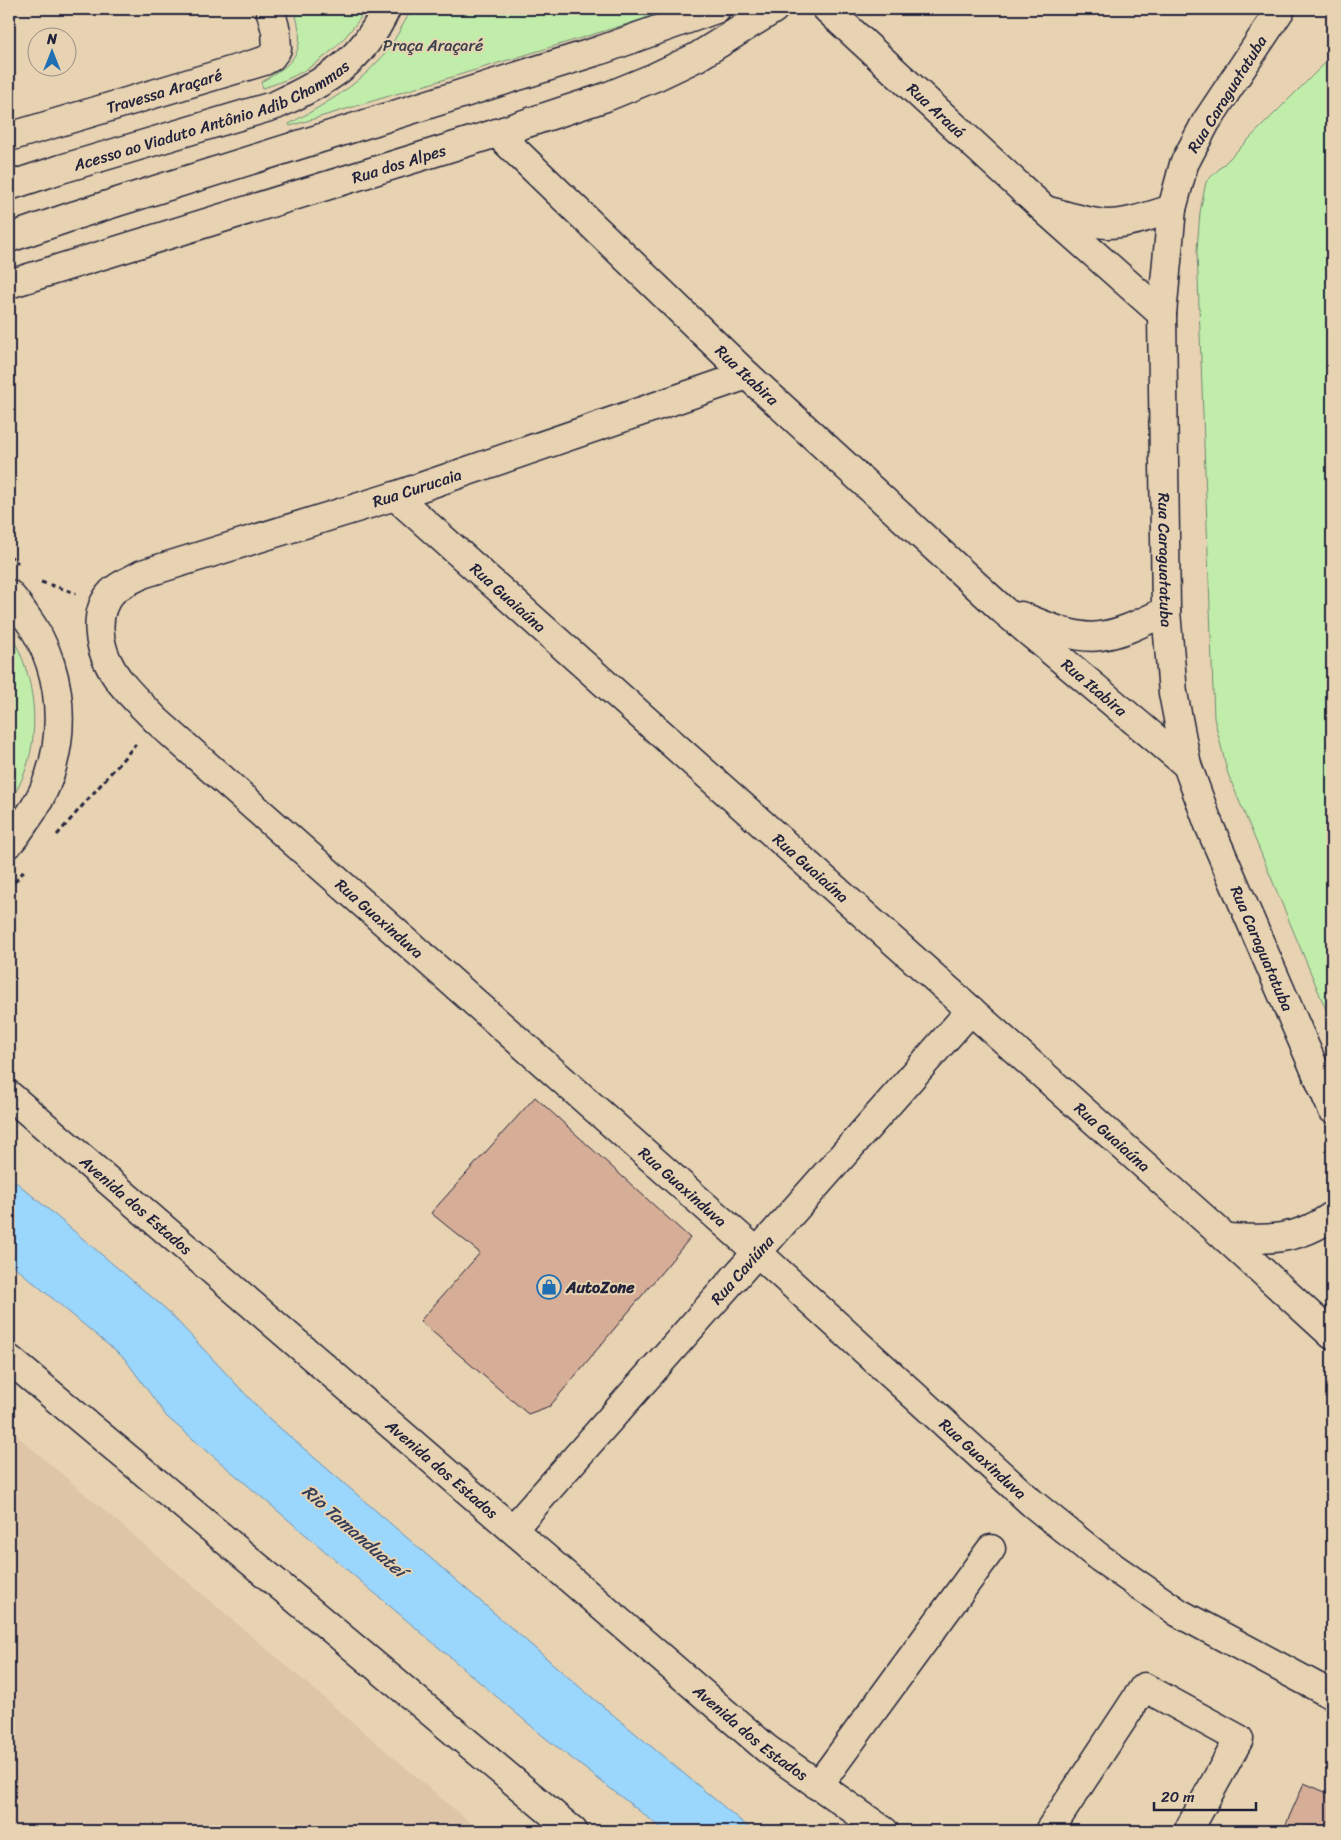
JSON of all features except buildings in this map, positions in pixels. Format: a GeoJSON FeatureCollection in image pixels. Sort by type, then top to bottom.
{"type":"FeatureCollection","features":[{"type":"Feature","properties":{"kind":"main road","name":"Travessa Araçaré"},"geometry":{"type":"LineString","coordinates":[[9,137],[264,61],[271,57],[277,49],[276,31],[270,9]]}},
{"type":"Feature","properties":{"kind":"main road","name":"Acesso ao Viaduto Antônio Adib Chammas"},"geometry":{"type":"LineString","coordinates":[[9,186],[276,105],[334,75],[361,50],[386,9]]}},
{"type":"Feature","properties":{"kind":"main road"},"geometry":{"type":"LineString","coordinates":[[9,238],[76,215],[601,50],[716,9]]}},
{"type":"Feature","properties":{"kind":"main road","name":"Rua dos Alpes"},"geometry":{"type":"LineString","coordinates":[[9,284],[497,133],[606,97],[697,57],[774,9]]}},
{"type":"Feature","properties":{"kind":"main road","name":"Rua Arauá"},"geometry":{"type":"LineString","coordinates":[[828,9],[1045,210],[1162,314]]}},
{"type":"Feature","properties":{"kind":"main road","name":"Rua Caraguatatuba"},"geometry":{"type":"LineString","coordinates":[[1281,9],[1206,122],[1184,164],[1172,208],[1162,314],[1166,611],[1173,693],[1187,765],[1209,825],[1332,1109]]}},
{"type":"Feature","properties":{"kind":"main road","name":"Rua Itabira"},"geometry":{"type":"LineString","coordinates":[[497,133],[747,375],[1003,610],[1187,765]]}},
{"type":"Feature","properties":{"kind":"main road","name":"Rua Arauá"},"geometry":{"type":"LineString","coordinates":[[1045,210],[1081,220],[1107,224],[1133,221],[1172,208]]}},
{"type":"Feature","properties":{"kind":"main road","name":"Rua Curucaia"},"geometry":{"type":"LineString","coordinates":[[103,608],[112,592],[142,574],[395,496],[747,375]]}},
{"type":"Feature","properties":{"kind":"main road","name":"Rua Guaiaúna"},"geometry":{"type":"LineString","coordinates":[[395,496],[1226,1238],[1332,1335]]}},
{"type":"Feature","properties":{"kind":"main road"},"geometry":{"type":"LineString","coordinates":[[9,843],[35,809],[51,774],[58,737],[58,699],[50,662],[34,628],[10,596]]}},
{"type":"Feature","properties":{"kind":"main road","name":"Rua Guaxinduva"},"geometry":{"type":"LineString","coordinates":[[103,608],[99,629],[103,650],[110,668],[123,685],[157,720],[757,1252],[1032,1503],[1100,1558],[1179,1613],[1332,1695]]}},
{"type":"Feature","properties":{"kind":"main road","name":"Rua Itabira"},"geometry":{"type":"LineString","coordinates":[[1003,610],[1067,633],[1099,637],[1129,629],[1166,611]]}},
{"type":"Feature","properties":{"kind":"main road","name":"Rua Caviúna"},"geometry":{"type":"LineString","coordinates":[[513,1529],[971,1010]]}},
{"type":"Feature","properties":{"kind":"main road","name":"Avenida dos Estados"},"geometry":{"type":"LineString","coordinates":[[9,1095],[766,1749],[884,1831]]}},
{"type":"Feature","properties":{"kind":"main road"},"geometry":{"type":"LineString","coordinates":[[1226,1238],[1262,1239],[1295,1235],[1332,1216]]}},
{"type":"Feature","properties":{"kind":"main road"},"geometry":{"type":"LineString","coordinates":[[9,1359],[573,1831]]}},
{"type":"Feature","properties":{"kind":"main road"},"geometry":{"type":"LineString","coordinates":[[818,1786],[991,1549]]}},
{"type":"Feature","properties":{"kind":"main road"},"geometry":{"type":"LineString","coordinates":[[1049,1831],[1144,1687],[1239,1740],[1188,1831]]}},
{"type":"Feature","properties":{"kind":"path"},"geometry":{"type":"LineString","coordinates":[[9,554],[24,568]]}},
{"type":"Feature","properties":{"kind":"path"},"geometry":{"type":"LineString","coordinates":[[38,581],[103,608]]}},
{"type":"Feature","properties":{"kind":"path"},"geometry":{"type":"LineString","coordinates":[[54,838],[157,720]]}},
{"type":"Feature","properties":{"kind":"path"},"geometry":{"type":"LineString","coordinates":[[9,889],[28,867]]}},
{"type":"Feature","properties":{"kind":"shaded area"},"geometry":{"type":"Polygon","coordinates":[[[9,1429],[480,1831],[9,1831],[9,1429]]]}},
{"type":"Feature","properties":{"kind":"green space","name":"Praça Araçaré"},"geometry":{"type":"Polygon","coordinates":[[[294,9],[366,9],[345,37],[322,59],[295,76],[263,88],[261,82],[283,68],[296,53],[299,45],[299,35],[294,9]]]}},
{"type":"Feature","properties":{"kind":"green space","name":"Praça Araçaré"},"geometry":{"type":"Polygon","coordinates":[[[412,9],[670,9],[644,19],[290,126],[289,124],[338,95],[361,78],[390,46],[412,9]]]}},
{"type":"Feature","properties":{"kind":"green space"},"geometry":{"type":"Polygon","coordinates":[[[1332,56],[1332,1024],[1228,774],[1214,718],[1197,250],[1200,212],[1206,182],[1332,56]]]}},
{"type":"Feature","properties":{"kind":"green space"},"geometry":{"type":"Polygon","coordinates":[[[9,632],[27,672],[34,717],[33,740],[28,762],[20,783],[9,802],[9,632]]]}},
{"type":"Feature","properties":{"kind":"water","name":"Rio Tamanduateí"},"geometry":{"type":"Polygon","coordinates":[[[9,1176],[167,1310],[265,1415],[582,1689],[753,1831],[665,1831],[543,1736],[167,1417],[125,1359],[9,1262],[9,1176]]]}},
{"type":"Feature","properties":{"kind":"place","name":"AutoZone"},"geometry":{"type":"Point","coordinates":[549,1287]}}]}
